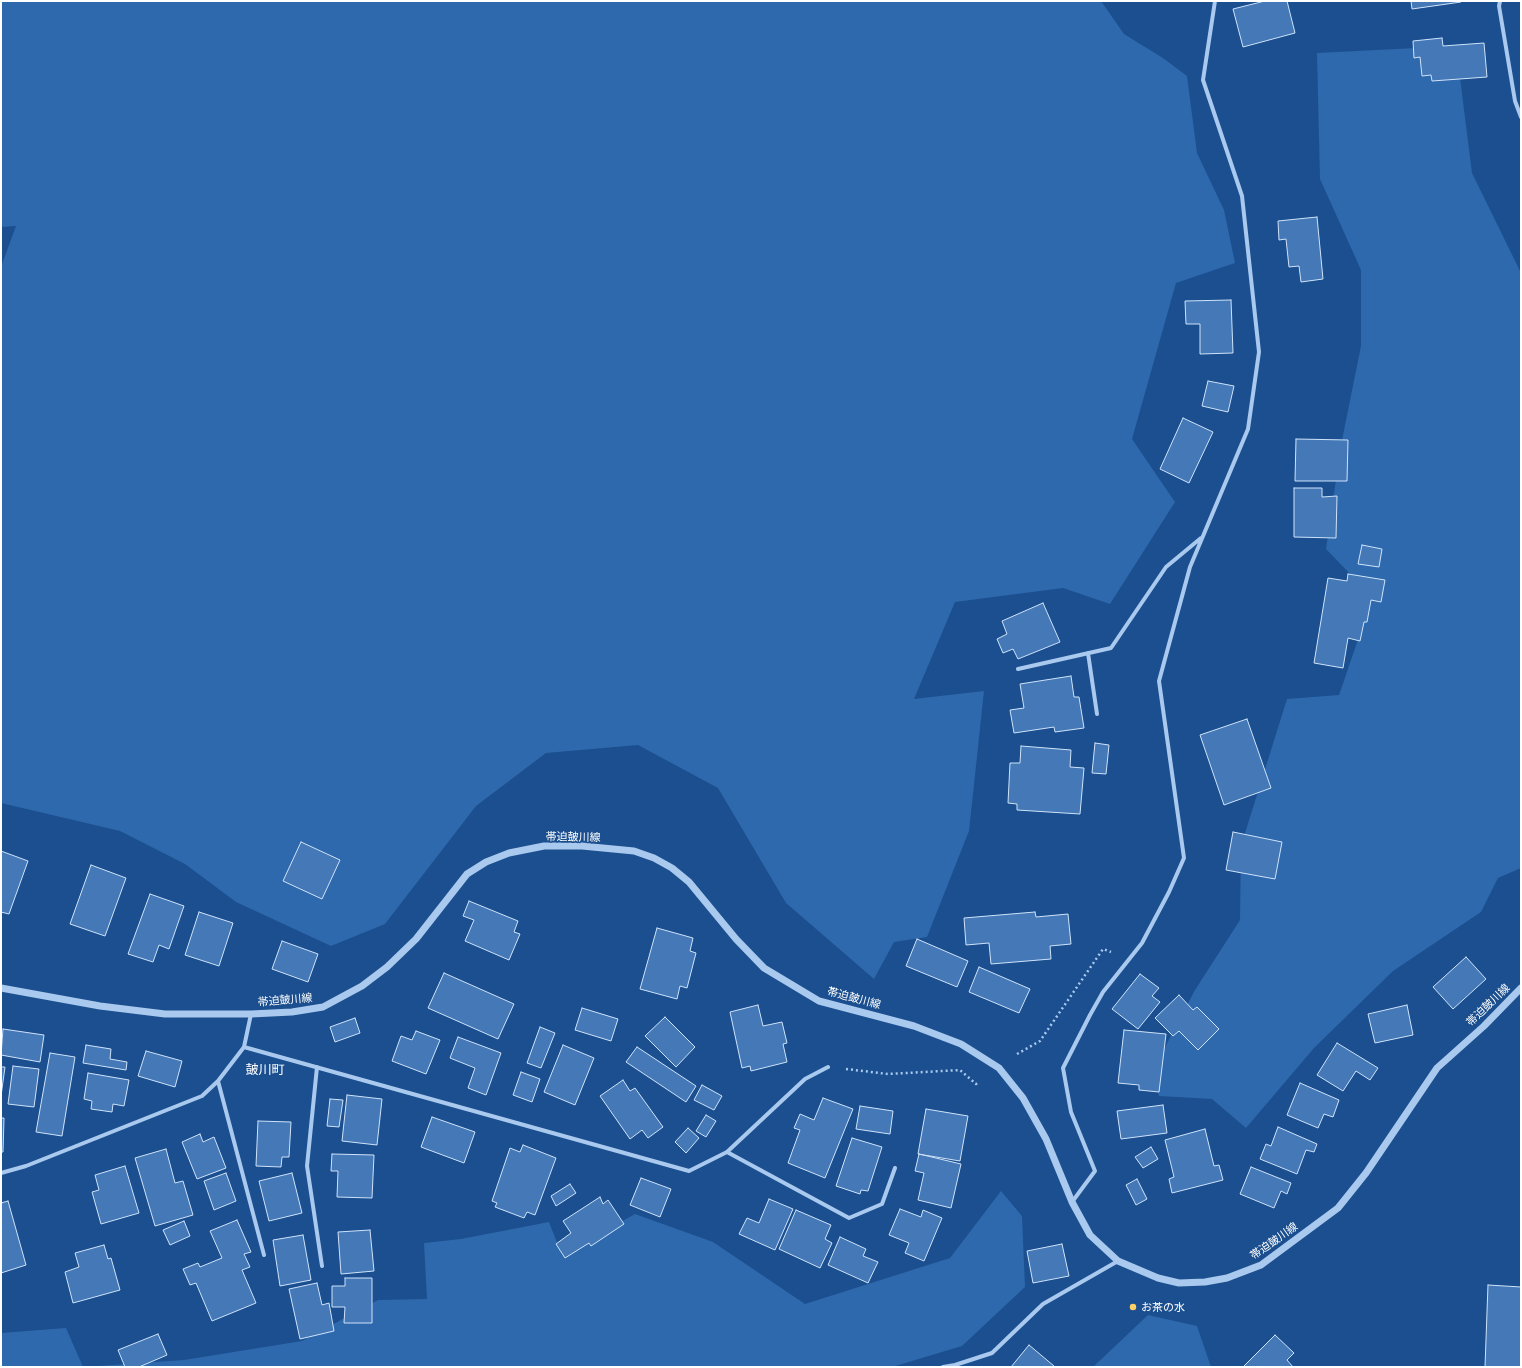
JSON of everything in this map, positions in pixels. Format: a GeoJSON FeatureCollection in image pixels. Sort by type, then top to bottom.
{"type":"FeatureCollection","features":[{"type":"Feature","properties":{"kind":"street"},"geometry":{"type":"LineString","coordinates":[[1072,1202],[1095,1171],[1070,1112],[1063,1068],[1103,992],[1142,943],[1169,892],[1184,858],[1159,680],[1190,568],[1248,429],[1259,352],[1242,196],[1203,80],[1215,1]]}},
{"type":"Feature","properties":{"kind":"street"},"geometry":{"type":"LineString","coordinates":[[1500,1],[1499,6],[1515,101],[1521,117]]}},
{"type":"Feature","properties":{"kind":"street"},"geometry":{"type":"LineString","coordinates":[[1018,669],[1111,648],[1166,567],[1203,536]]}},
{"type":"Feature","properties":{"kind":"street"},"geometry":{"type":"LineString","coordinates":[[1088,653],[1097,714]]}},
{"type":"Feature","properties":{"kind":"street","name":"帯迫皷川線"},"geometry":{"type":"LineString","coordinates":[[1,988],[100,1006],[165,1014],[251,1014],[292,1012],[323,1007],[362,986],[387,967],[416,939],[467,874],[486,862],[510,853],[544,846],[582,846],[634,851],[654,858],[672,868],[689,882],[736,939],[764,968],[819,1001],[914,1026],[961,1044],[999,1068],[1023,1098],[1046,1139],[1072,1202],[1090,1235],[1118,1261],[1158,1278],[1179,1283],[1205,1282],[1227,1278],[1261,1266],[1338,1208],[1366,1173],[1437,1068],[1484,1026],[1521,988]]}},
{"type":"Feature","properties":{"kind":"street"},"geometry":{"type":"LineString","coordinates":[[1,1173],[41,1161],[202,1096],[218,1081],[244,1046],[251,1014]]}},
{"type":"Feature","properties":{"kind":"street"},"geometry":{"type":"LineString","coordinates":[[244,1046],[689,1171],[727,1152],[805,1079],[828,1067]]}},
{"type":"Feature","properties":{"kind":"street"},"geometry":{"type":"LineString","coordinates":[[317,1067],[308,1166],[322,1266]]}},
{"type":"Feature","properties":{"kind":"street"},"geometry":{"type":"LineString","coordinates":[[218,1081],[264,1255]]}},
{"type":"Feature","properties":{"kind":"street"},"geometry":{"type":"LineString","coordinates":[[727,1152],[849,1218],[882,1204],[895,1168]]}},
{"type":"Feature","properties":{"kind":"street"},"geometry":{"type":"LineString","coordinates":[[943,1367],[955,1365],[992,1353],[1043,1304],[1118,1261]]}},
{"type":"Feature","properties":{"kind":"path"},"geometry":{"type":"LineString","coordinates":[[1017,1054],[1040,1041],[1103,949],[1130,958]]}},
{"type":"Feature","properties":{"kind":"path"},"geometry":{"type":"LineString","coordinates":[[828,1067],[888,1074],[960,1070],[976,1084],[979,1082]]}},
{"type":"Feature","properties":{"kind":"shaded area"},"geometry":{"type":"Polygon","coordinates":[[[1,1],[1101,1],[1124,34],[1163,58],[1187,76],[1197,153],[1224,210],[1235,263],[1176,283],[1132,439],[1175,502],[1110,604],[1063,588],[955,602],[914,699],[984,691],[969,831],[927,937],[894,942],[874,979],[786,903],[718,788],[638,745],[546,753],[476,806],[385,924],[331,946],[236,902],[185,864],[120,831],[1,803],[1,267],[16,226],[1,227],[1,1]]]}},
{"type":"Feature","properties":{"kind":"shaded area"},"geometry":{"type":"Polygon","coordinates":[[[1456,46],[1472,173],[1521,273],[1521,868],[1498,878],[1481,912],[1393,971],[1314,1048],[1246,1128],[1212,1099],[1159,1096],[1152,1072],[1195,990],[1240,920],[1241,846],[1287,699],[1339,695],[1362,628],[1355,579],[1326,549],[1341,445],[1361,346],[1361,270],[1320,179],[1317,53],[1456,46]]]}},
{"type":"Feature","properties":{"kind":"shaded area"},"geometry":{"type":"Polygon","coordinates":[[[1001,1191],[1022,1216],[1025,1287],[962,1346],[892,1367],[83,1367],[184,1360],[302,1341],[378,1300],[427,1299],[424,1243],[461,1239],[549,1222],[562,1255],[635,1214],[713,1242],[805,1304],[950,1258],[1001,1191]]]}},
{"type":"Feature","properties":{"kind":"shaded area"},"geometry":{"type":"Polygon","coordinates":[[[1148,1315],[1197,1326],[1211,1367],[1093,1367],[1148,1315]]]}},
{"type":"Feature","properties":{"kind":"shaded area"},"geometry":{"type":"Polygon","coordinates":[[[66,1328],[83,1367],[1,1367],[1,1333],[66,1328]]]}},
{"type":"Feature","properties":{"kind":"building"},"geometry":{"type":"Polygon","coordinates":[[[1265,1],[1287,1],[1295,33],[1243,47],[1233,9],[1265,1]]]}},
{"type":"Feature","properties":{"kind":"building"},"geometry":{"type":"Polygon","coordinates":[[[1411,1],[1461,1],[1461,2],[1412,9],[1411,1]]]}},
{"type":"Feature","properties":{"kind":"building"},"geometry":{"type":"Polygon","coordinates":[[[1442,38],[1443,46],[1484,43],[1487,77],[1432,81],[1431,75],[1422,76],[1420,57],[1414,58],[1413,41],[1442,38]]]}},
{"type":"Feature","properties":{"kind":"building"},"geometry":{"type":"Polygon","coordinates":[[[1317,217],[1323,279],[1301,282],[1299,266],[1289,267],[1286,239],[1279,240],[1278,221],[1317,217]]]}},
{"type":"Feature","properties":{"kind":"building"},"geometry":{"type":"Polygon","coordinates":[[[1231,300],[1233,353],[1200,354],[1200,324],[1186,324],[1185,301],[1231,300]]]}},
{"type":"Feature","properties":{"kind":"building"},"geometry":{"type":"Polygon","coordinates":[[[1208,381],[1234,386],[1228,412],[1202,406],[1208,381]]]}},
{"type":"Feature","properties":{"kind":"building"},"geometry":{"type":"Polygon","coordinates":[[[1183,418],[1213,432],[1189,483],[1160,469],[1183,418]]]}},
{"type":"Feature","properties":{"kind":"building"},"geometry":{"type":"Polygon","coordinates":[[[1296,439],[1348,440],[1347,481],[1295,481],[1296,439]]]}},
{"type":"Feature","properties":{"kind":"building"},"geometry":{"type":"Polygon","coordinates":[[[1294,488],[1322,488],[1322,497],[1337,496],[1336,538],[1294,537],[1294,488]]]}},
{"type":"Feature","properties":{"kind":"building"},"geometry":{"type":"Polygon","coordinates":[[[1362,545],[1382,549],[1379,567],[1358,564],[1362,545]]]}},
{"type":"Feature","properties":{"kind":"building"},"geometry":{"type":"Polygon","coordinates":[[[1348,574],[1385,580],[1381,602],[1371,600],[1367,622],[1364,622],[1360,641],[1348,638],[1343,668],[1314,663],[1328,578],[1347,581],[1348,574]]]}},
{"type":"Feature","properties":{"kind":"building"},"geometry":{"type":"Polygon","coordinates":[[[1043,603],[1060,642],[1018,659],[1013,649],[1003,653],[997,639],[1007,634],[1002,621],[1043,603]]]}},
{"type":"Feature","properties":{"kind":"building"},"geometry":{"type":"Polygon","coordinates":[[[1071,676],[1074,697],[1079,697],[1084,728],[1055,732],[1054,727],[1014,733],[1010,710],[1024,708],[1020,684],[1071,676]]]}},
{"type":"Feature","properties":{"kind":"building"},"geometry":{"type":"Polygon","coordinates":[[[1247,719],[1271,788],[1224,805],[1200,735],[1247,719]]]}},
{"type":"Feature","properties":{"kind":"building"},"geometry":{"type":"Polygon","coordinates":[[[1095,743],[1109,745],[1106,774],[1092,773],[1095,743]]]}},
{"type":"Feature","properties":{"kind":"building"},"geometry":{"type":"Polygon","coordinates":[[[1021,746],[1071,750],[1070,767],[1084,768],[1080,814],[1017,810],[1017,804],[1008,803],[1010,763],[1020,763],[1021,746]]]}},
{"type":"Feature","properties":{"kind":"building"},"geometry":{"type":"Polygon","coordinates":[[[1233,832],[1282,842],[1275,879],[1226,870],[1233,832]]]}},
{"type":"Feature","properties":{"kind":"building"},"geometry":{"type":"Polygon","coordinates":[[[301,842],[340,860],[322,899],[283,881],[301,842]]]}},
{"type":"Feature","properties":{"kind":"building"},"geometry":{"type":"Polygon","coordinates":[[[1,851],[28,861],[9,914],[1,912],[1,851]]]}},
{"type":"Feature","properties":{"kind":"building"},"geometry":{"type":"Polygon","coordinates":[[[91,865],[126,878],[105,936],[70,924],[91,865]]]}},
{"type":"Feature","properties":{"kind":"building"},"geometry":{"type":"Polygon","coordinates":[[[150,894],[184,906],[169,949],[159,945],[153,962],[128,954],[150,894]]]}},
{"type":"Feature","properties":{"kind":"building"},"geometry":{"type":"Polygon","coordinates":[[[469,901],[518,921],[514,932],[520,934],[509,960],[465,941],[474,920],[463,916],[469,901]]]}},
{"type":"Feature","properties":{"kind":"building"},"geometry":{"type":"Polygon","coordinates":[[[199,912],[233,923],[219,966],[185,955],[199,912]]]}},
{"type":"Feature","properties":{"kind":"building"},"geometry":{"type":"Polygon","coordinates":[[[1035,912],[1036,917],[1068,914],[1071,944],[1050,946],[1051,959],[991,964],[989,943],[966,945],[964,918],[1035,912]]]}},
{"type":"Feature","properties":{"kind":"building"},"geometry":{"type":"Polygon","coordinates":[[[657,928],[693,938],[690,951],[696,953],[687,988],[680,986],[677,999],[640,989],[657,928]]]}},
{"type":"Feature","properties":{"kind":"building"},"geometry":{"type":"Polygon","coordinates":[[[917,939],[968,961],[957,987],[906,966],[917,939]]]}},
{"type":"Feature","properties":{"kind":"building"},"geometry":{"type":"Polygon","coordinates":[[[282,941],[318,954],[308,982],[272,969],[282,941]]]}},
{"type":"Feature","properties":{"kind":"building"},"geometry":{"type":"Polygon","coordinates":[[[1466,957],[1486,979],[1453,1009],[1433,987],[1466,957]]]}},
{"type":"Feature","properties":{"kind":"building"},"geometry":{"type":"Polygon","coordinates":[[[979,967],[1030,989],[1019,1013],[969,992],[979,967]]]}},
{"type":"Feature","properties":{"kind":"building"},"geometry":{"type":"Polygon","coordinates":[[[444,973],[514,1004],[498,1039],[428,1008],[444,973]]]}},
{"type":"Feature","properties":{"kind":"building"},"geometry":{"type":"Polygon","coordinates":[[[1140,974],[1159,988],[1152,996],[1160,1002],[1138,1029],[1112,1009],[1140,974]]]}},
{"type":"Feature","properties":{"kind":"building"},"geometry":{"type":"Polygon","coordinates":[[[1179,995],[1193,1010],[1197,1007],[1219,1029],[1198,1050],[1179,1031],[1173,1036],[1155,1018],[1179,995]]]}},
{"type":"Feature","properties":{"kind":"building"},"geometry":{"type":"Polygon","coordinates":[[[758,1005],[763,1026],[782,1022],[787,1043],[783,1044],[787,1062],[751,1071],[750,1066],[742,1068],[730,1012],[758,1005]]]}},
{"type":"Feature","properties":{"kind":"building"},"geometry":{"type":"Polygon","coordinates":[[[1407,1005],[1413,1035],[1375,1043],[1368,1014],[1407,1005]]]}},
{"type":"Feature","properties":{"kind":"building"},"geometry":{"type":"Polygon","coordinates":[[[582,1008],[618,1019],[611,1041],[575,1030],[582,1008]]]}},
{"type":"Feature","properties":{"kind":"building"},"geometry":{"type":"Polygon","coordinates":[[[665,1017],[695,1047],[676,1067],[645,1036],[665,1017]]]}},
{"type":"Feature","properties":{"kind":"building"},"geometry":{"type":"Polygon","coordinates":[[[355,1018],[360,1033],[335,1042],[330,1027],[355,1018]]]}},
{"type":"Feature","properties":{"kind":"building"},"geometry":{"type":"Polygon","coordinates":[[[540,1027],[555,1033],[541,1068],[527,1063],[540,1027]]]}},
{"type":"Feature","properties":{"kind":"building"},"geometry":{"type":"Polygon","coordinates":[[[3,1029],[44,1035],[40,1062],[1,1055],[3,1029]]]}},
{"type":"Feature","properties":{"kind":"building"},"geometry":{"type":"Polygon","coordinates":[[[1124,1030],[1166,1034],[1159,1092],[1139,1090],[1139,1085],[1118,1083],[1124,1030]]]}},
{"type":"Feature","properties":{"kind":"building"},"geometry":{"type":"Polygon","coordinates":[[[416,1031],[440,1040],[426,1074],[392,1061],[401,1036],[412,1040],[416,1031]]]}},
{"type":"Feature","properties":{"kind":"building"},"geometry":{"type":"Polygon","coordinates":[[[458,1037],[501,1053],[486,1095],[468,1088],[475,1068],[450,1058],[458,1037]]]}},
{"type":"Feature","properties":{"kind":"building"},"geometry":{"type":"Polygon","coordinates":[[[1337,1043],[1378,1068],[1370,1080],[1356,1071],[1343,1091],[1317,1075],[1337,1043]]]}},
{"type":"Feature","properties":{"kind":"building"},"geometry":{"type":"Polygon","coordinates":[[[86,1045],[111,1049],[110,1059],[127,1062],[126,1070],[83,1063],[86,1045]]]}},
{"type":"Feature","properties":{"kind":"building"},"geometry":{"type":"Polygon","coordinates":[[[563,1045],[594,1058],[575,1105],[544,1092],[563,1045]]]}},
{"type":"Feature","properties":{"kind":"building"},"geometry":{"type":"Polygon","coordinates":[[[637,1047],[696,1086],[686,1102],[626,1062],[637,1047]]]}},
{"type":"Feature","properties":{"kind":"building"},"geometry":{"type":"Polygon","coordinates":[[[146,1051],[182,1061],[175,1087],[138,1076],[146,1051]]]}},
{"type":"Feature","properties":{"kind":"building"},"geometry":{"type":"Polygon","coordinates":[[[50,1053],[75,1057],[62,1136],[36,1132],[50,1053]]]}},
{"type":"Feature","properties":{"kind":"building"},"geometry":{"type":"Polygon","coordinates":[[[13,1066],[39,1069],[34,1107],[8,1104],[13,1066]]]}},
{"type":"Feature","properties":{"kind":"building"},"geometry":{"type":"Polygon","coordinates":[[[1,1067],[5,1067],[1,1096],[1,1067]]]}},
{"type":"Feature","properties":{"kind":"building"},"geometry":{"type":"Polygon","coordinates":[[[521,1072],[540,1079],[532,1102],[513,1095],[521,1072]]]}},
{"type":"Feature","properties":{"kind":"building"},"geometry":{"type":"Polygon","coordinates":[[[88,1073],[129,1080],[124,1106],[113,1104],[112,1112],[91,1109],[92,1101],[84,1099],[88,1073]]]}},
{"type":"Feature","properties":{"kind":"building"},"geometry":{"type":"Polygon","coordinates":[[[623,1080],[630,1091],[635,1088],[663,1127],[648,1138],[642,1130],[630,1139],[600,1096],[623,1080]]]}},
{"type":"Feature","properties":{"kind":"building"},"geometry":{"type":"Polygon","coordinates":[[[1300,1083],[1339,1100],[1333,1117],[1324,1114],[1318,1128],[1287,1115],[1300,1083]]]}},
{"type":"Feature","properties":{"kind":"building"},"geometry":{"type":"Polygon","coordinates":[[[702,1085],[722,1096],[714,1110],[694,1100],[702,1085]]]}},
{"type":"Feature","properties":{"kind":"building"},"geometry":{"type":"Polygon","coordinates":[[[347,1095],[382,1099],[377,1145],[342,1141],[347,1095]]]}},
{"type":"Feature","properties":{"kind":"building"},"geometry":{"type":"Polygon","coordinates":[[[823,1098],[853,1109],[825,1178],[788,1163],[800,1130],[794,1128],[800,1114],[814,1120],[823,1098]]]}},
{"type":"Feature","properties":{"kind":"building"},"geometry":{"type":"Polygon","coordinates":[[[330,1099],[343,1100],[339,1127],[327,1126],[330,1099]]]}},
{"type":"Feature","properties":{"kind":"building"},"geometry":{"type":"Polygon","coordinates":[[[1163,1105],[1167,1133],[1121,1139],[1117,1111],[1163,1105]]]}},
{"type":"Feature","properties":{"kind":"building"},"geometry":{"type":"Polygon","coordinates":[[[860,1106],[893,1111],[890,1134],[856,1129],[860,1106]]]}},
{"type":"Feature","properties":{"kind":"building"},"geometry":{"type":"Polygon","coordinates":[[[926,1109],[968,1116],[960,1161],[918,1154],[926,1109]]]}},
{"type":"Feature","properties":{"kind":"building"},"geometry":{"type":"Polygon","coordinates":[[[706,1115],[716,1121],[706,1137],[696,1131],[706,1115]]]}},
{"type":"Feature","properties":{"kind":"building"},"geometry":{"type":"Polygon","coordinates":[[[432,1117],[475,1132],[464,1163],[421,1147],[432,1117]]]}},
{"type":"Feature","properties":{"kind":"building"},"geometry":{"type":"Polygon","coordinates":[[[1,1118],[4,1118],[3,1152],[1,1152],[1,1118]]]}},
{"type":"Feature","properties":{"kind":"building"},"geometry":{"type":"Polygon","coordinates":[[[258,1121],[291,1122],[289,1157],[282,1157],[281,1167],[256,1166],[258,1121]]]}},
{"type":"Feature","properties":{"kind":"building"},"geometry":{"type":"Polygon","coordinates":[[[1278,1127],[1317,1144],[1314,1152],[1306,1150],[1297,1174],[1260,1159],[1266,1144],[1271,1146],[1278,1127]]]}},
{"type":"Feature","properties":{"kind":"building"},"geometry":{"type":"Polygon","coordinates":[[[688,1128],[699,1138],[686,1153],[675,1142],[688,1128]]]}},
{"type":"Feature","properties":{"kind":"building"},"geometry":{"type":"Polygon","coordinates":[[[1205,1129],[1214,1166],[1219,1165],[1223,1180],[1172,1193],[1169,1179],[1174,1177],[1165,1140],[1205,1129]]]}},
{"type":"Feature","properties":{"kind":"building"},"geometry":{"type":"Polygon","coordinates":[[[200,1134],[203,1142],[214,1137],[226,1168],[197,1179],[182,1142],[200,1134]]]}},
{"type":"Feature","properties":{"kind":"building"},"geometry":{"type":"Polygon","coordinates":[[[852,1138],[882,1147],[868,1191],[861,1190],[860,1194],[836,1186],[852,1138]]]}},
{"type":"Feature","properties":{"kind":"building"},"geometry":{"type":"Polygon","coordinates":[[[523,1145],[556,1158],[535,1215],[527,1212],[524,1218],[495,1207],[497,1203],[492,1201],[510,1148],[520,1152],[523,1145]]]}},
{"type":"Feature","properties":{"kind":"building"},"geometry":{"type":"Polygon","coordinates":[[[1151,1147],[1158,1159],[1143,1168],[1135,1157],[1151,1147]]]}},
{"type":"Feature","properties":{"kind":"building"},"geometry":{"type":"Polygon","coordinates":[[[166,1149],[175,1183],[183,1181],[193,1215],[155,1226],[135,1158],[166,1149]]]}},
{"type":"Feature","properties":{"kind":"building"},"geometry":{"type":"Polygon","coordinates":[[[332,1154],[374,1155],[372,1198],[337,1197],[338,1171],[331,1171],[332,1154]]]}},
{"type":"Feature","properties":{"kind":"building"},"geometry":{"type":"Polygon","coordinates":[[[919,1154],[961,1164],[951,1208],[918,1200],[924,1173],[915,1171],[919,1154]]]}},
{"type":"Feature","properties":{"kind":"building"},"geometry":{"type":"Polygon","coordinates":[[[125,1166],[139,1213],[101,1224],[92,1192],[99,1190],[95,1175],[125,1166]]]}},
{"type":"Feature","properties":{"kind":"building"},"geometry":{"type":"Polygon","coordinates":[[[1251,1167],[1291,1183],[1287,1194],[1281,1191],[1274,1208],[1240,1194],[1251,1167]]]}},
{"type":"Feature","properties":{"kind":"building"},"geometry":{"type":"Polygon","coordinates":[[[226,1173],[236,1201],[214,1210],[204,1181],[226,1173]]]}},
{"type":"Feature","properties":{"kind":"building"},"geometry":{"type":"Polygon","coordinates":[[[292,1173],[302,1213],[269,1221],[259,1181],[292,1173]]]}},
{"type":"Feature","properties":{"kind":"building"},"geometry":{"type":"Polygon","coordinates":[[[641,1178],[671,1189],[660,1217],[630,1205],[641,1178]]]}},
{"type":"Feature","properties":{"kind":"building"},"geometry":{"type":"Polygon","coordinates":[[[1137,1179],[1147,1199],[1136,1205],[1126,1185],[1137,1179]]]}},
{"type":"Feature","properties":{"kind":"building"},"geometry":{"type":"Polygon","coordinates":[[[570,1184],[576,1193],[556,1206],[551,1196],[570,1184]]]}},
{"type":"Feature","properties":{"kind":"building"},"geometry":{"type":"Polygon","coordinates":[[[600,1197],[603,1204],[608,1200],[624,1224],[591,1246],[589,1243],[565,1258],[556,1244],[571,1233],[563,1221],[600,1197]]]}},
{"type":"Feature","properties":{"kind":"building"},"geometry":{"type":"Polygon","coordinates":[[[769,1199],[793,1209],[775,1250],[739,1234],[747,1218],[759,1223],[769,1199]]]}},
{"type":"Feature","properties":{"kind":"building"},"geometry":{"type":"Polygon","coordinates":[[[8,1201],[26,1265],[1,1273],[1,1203],[8,1201]]]}},
{"type":"Feature","properties":{"kind":"building"},"geometry":{"type":"Polygon","coordinates":[[[900,1209],[921,1217],[923,1210],[942,1218],[924,1261],[905,1253],[909,1243],[889,1235],[900,1209]]]}},
{"type":"Feature","properties":{"kind":"building"},"geometry":{"type":"Polygon","coordinates":[[[796,1210],[831,1225],[825,1239],[832,1243],[820,1268],[779,1249],[796,1210]]]}},
{"type":"Feature","properties":{"kind":"building"},"geometry":{"type":"Polygon","coordinates":[[[237,1220],[251,1252],[244,1254],[250,1267],[242,1270],[256,1303],[212,1321],[196,1283],[190,1285],[183,1269],[198,1263],[200,1267],[222,1258],[210,1231],[237,1220]]]}},
{"type":"Feature","properties":{"kind":"building"},"geometry":{"type":"Polygon","coordinates":[[[184,1221],[190,1236],[170,1245],[163,1230],[184,1221]]]}},
{"type":"Feature","properties":{"kind":"building"},"geometry":{"type":"Polygon","coordinates":[[[370,1230],[374,1271],[341,1274],[338,1232],[370,1230]]]}},
{"type":"Feature","properties":{"kind":"building"},"geometry":{"type":"Polygon","coordinates":[[[303,1235],[311,1280],[280,1286],[273,1240],[303,1235]]]}},
{"type":"Feature","properties":{"kind":"building"},"geometry":{"type":"Polygon","coordinates":[[[840,1237],[866,1249],[863,1256],[878,1262],[868,1283],[828,1265],[840,1237]]]}},
{"type":"Feature","properties":{"kind":"building"},"geometry":{"type":"Polygon","coordinates":[[[1062,1244],[1069,1276],[1033,1283],[1027,1251],[1062,1244]]]}},
{"type":"Feature","properties":{"kind":"building"},"geometry":{"type":"Polygon","coordinates":[[[104,1245],[108,1259],[111,1258],[120,1290],[73,1303],[65,1272],[79,1267],[75,1253],[104,1245]]]}},
{"type":"Feature","properties":{"kind":"building"},"geometry":{"type":"Polygon","coordinates":[[[345,1278],[372,1278],[372,1323],[344,1323],[345,1307],[332,1307],[332,1286],[345,1286],[345,1278]]]}},
{"type":"Feature","properties":{"kind":"building"},"geometry":{"type":"Polygon","coordinates":[[[317,1283],[322,1305],[329,1303],[334,1331],[300,1339],[289,1289],[317,1283]]]}},
{"type":"Feature","properties":{"kind":"building"},"geometry":{"type":"Polygon","coordinates":[[[1488,1285],[1521,1287],[1521,1367],[1485,1367],[1488,1285]]]}},
{"type":"Feature","properties":{"kind":"building"},"geometry":{"type":"Polygon","coordinates":[[[158,1334],[167,1355],[139,1367],[125,1367],[118,1350],[158,1334]]]}},
{"type":"Feature","properties":{"kind":"building"},"geometry":{"type":"Polygon","coordinates":[[[1275,1335],[1294,1353],[1287,1360],[1293,1367],[1243,1367],[1275,1335]]]}},
{"type":"Feature","properties":{"kind":"building"},"geometry":{"type":"Polygon","coordinates":[[[1029,1345],[1054,1366],[1011,1367],[1029,1345]]]}},
{"type":"Feature","properties":{"kind":"place","name":"お茶の水"},"geometry":{"type":"Point","coordinates":[1133,1307]}},
{"type":"Feature","properties":{"kind":"district","name":"皷川町"},"geometry":{"type":"Point","coordinates":[265,1070]}}]}
